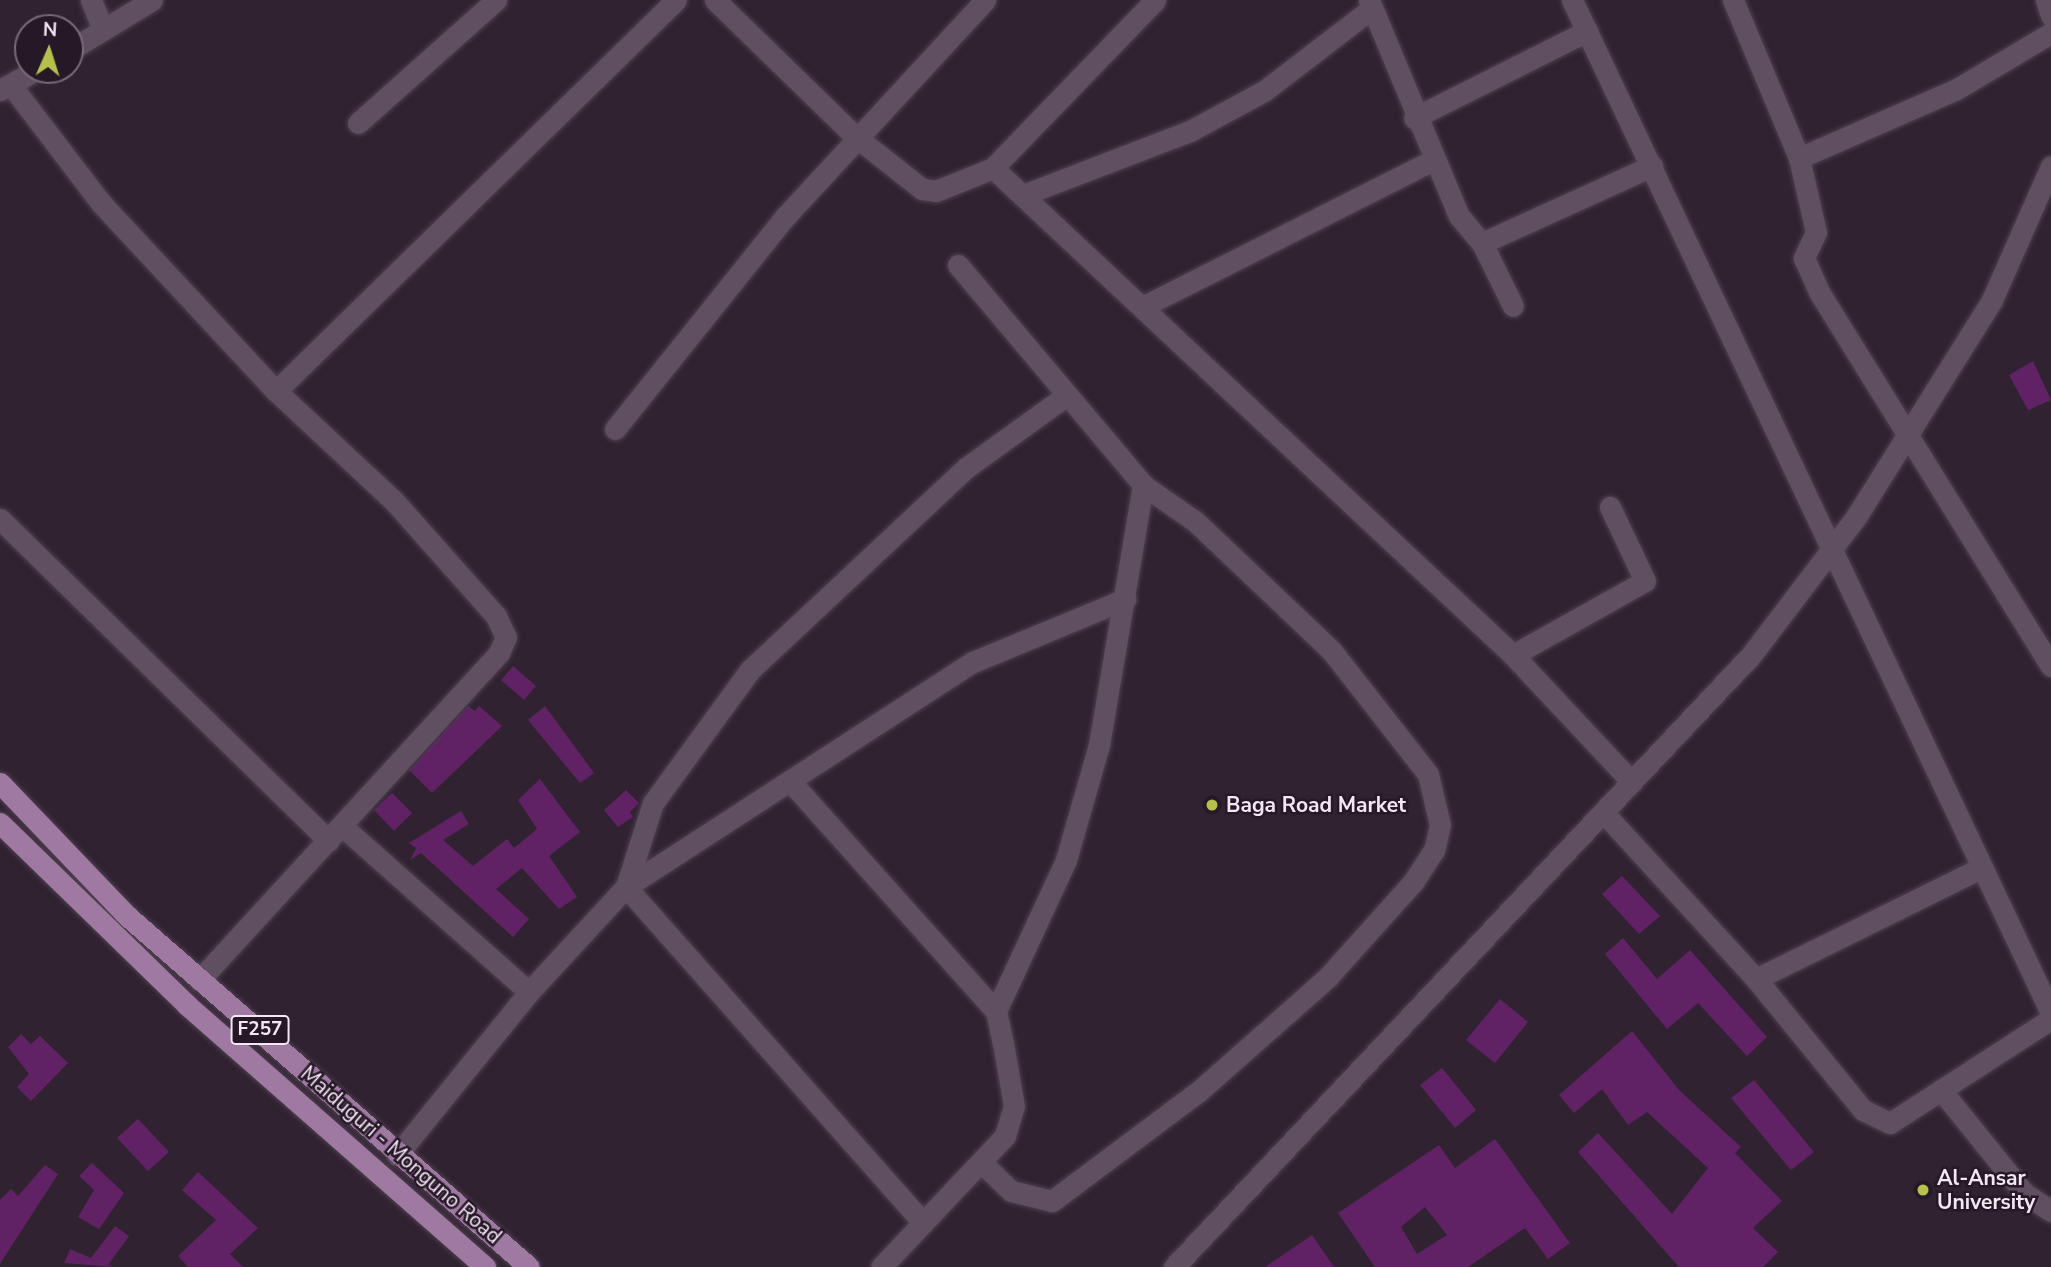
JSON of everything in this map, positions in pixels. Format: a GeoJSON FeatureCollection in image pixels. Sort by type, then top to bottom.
{"type":"FeatureCollection","features":[{"type":"Feature","properties":{"kind":"main road","name":"Maiduguri - Monguno Road"},"geometry":{"type":"LineString","coordinates":[[0,783],[125,914],[397,1155],[529,1267]]}},
{"type":"Feature","properties":{"kind":"main road","name":"Maiduguri - Monguno Road"},"geometry":{"type":"LineString","coordinates":[[0,823],[187,1005],[485,1267]]}},
{"type":"Feature","properties":{"kind":"street"},"geometry":{"type":"LineString","coordinates":[[90,0],[103,29]]}},
{"type":"Feature","properties":{"kind":"street"},"geometry":{"type":"LineString","coordinates":[[84,41],[152,0]]}},
{"type":"Feature","properties":{"kind":"street"},"geometry":{"type":"LineString","coordinates":[[358,123],[496,0]]}},
{"type":"Feature","properties":{"kind":"street"},"geometry":{"type":"LineString","coordinates":[[276,391],[676,0]]}},
{"type":"Feature","properties":{"kind":"street"},"geometry":{"type":"LineString","coordinates":[[715,0],[856,137],[922,189],[936,191],[993,168],[1155,0]]}},
{"type":"Feature","properties":{"kind":"street"},"geometry":{"type":"LineString","coordinates":[[615,429],[856,137],[985,0]]}},
{"type":"Feature","properties":{"kind":"street"},"geometry":{"type":"LineString","coordinates":[[1572,0],[1652,166],[1769,426],[1834,548],[1981,868],[2051,1013]]}},
{"type":"Feature","properties":{"kind":"street"},"geometry":{"type":"LineString","coordinates":[[1733,0],[1799,158],[1816,232],[1804,258],[1819,292],[2048,654]]}},
{"type":"Feature","properties":{"kind":"street"},"geometry":{"type":"LineString","coordinates":[[2046,0],[2051,15]]}},
{"type":"Feature","properties":{"kind":"street"},"geometry":{"type":"LineString","coordinates":[[1023,195],[1190,131],[1252,98],[1371,4],[1414,118],[1459,216],[1482,243],[1513,306]]}},
{"type":"Feature","properties":{"kind":"street"},"geometry":{"type":"LineString","coordinates":[[1414,118],[1587,32]]}},
{"type":"Feature","properties":{"kind":"street"},"geometry":{"type":"LineString","coordinates":[[1799,158],[1955,90],[2051,33]]}},
{"type":"Feature","properties":{"kind":"street"},"geometry":{"type":"LineString","coordinates":[[6,88],[101,203],[276,391],[394,501],[496,616],[506,637],[499,653],[336,834],[199,980]]}},
{"type":"Feature","properties":{"kind":"street"},"geometry":{"type":"LineString","coordinates":[[1142,307],[1433,160]]}},
{"type":"Feature","properties":{"kind":"street"},"geometry":{"type":"LineString","coordinates":[[1482,243],[1652,166]]}},
{"type":"Feature","properties":{"kind":"street"},"geometry":{"type":"LineString","coordinates":[[1174,1267],[1603,812],[1630,780],[1752,654],[1834,548],[1992,300],[2051,166]]}},
{"type":"Feature","properties":{"kind":"street"},"geometry":{"type":"LineString","coordinates":[[993,168],[1513,654],[1630,780]]}},
{"type":"Feature","properties":{"kind":"street"},"geometry":{"type":"LineString","coordinates":[[958,265],[1143,485],[1196,522],[1331,650],[1406,739],[1428,774],[1440,825],[1434,850],[1328,976],[1199,1090],[1052,1201],[1011,1191],[982,1163]]}},
{"type":"Feature","properties":{"kind":"street"},"geometry":{"type":"LineString","coordinates":[[626,887],[653,803],[750,670],[967,467],[1067,395]]}},
{"type":"Feature","properties":{"kind":"street"},"geometry":{"type":"LineString","coordinates":[[996,1011],[1066,860],[1099,745],[1143,485]]}},
{"type":"Feature","properties":{"kind":"street"},"geometry":{"type":"LineString","coordinates":[[1513,654],[1644,582],[1610,506]]}},
{"type":"Feature","properties":{"kind":"street"},"geometry":{"type":"LineString","coordinates":[[0,519],[336,834],[529,992]]}},
{"type":"Feature","properties":{"kind":"street"},"geometry":{"type":"LineString","coordinates":[[397,1155],[529,992],[626,887],[973,662],[1125,599]]}},
{"type":"Feature","properties":{"kind":"street"},"geometry":{"type":"LineString","coordinates":[[789,781],[996,1011],[1014,1106],[1005,1136],[881,1267]]}},
{"type":"Feature","properties":{"kind":"street"},"geometry":{"type":"LineString","coordinates":[[1603,812],[1756,979],[1863,1110],[1891,1123],[2051,1019]]}},
{"type":"Feature","properties":{"kind":"street"},"geometry":{"type":"LineString","coordinates":[[1756,979],[1981,868]]}},
{"type":"Feature","properties":{"kind":"street"},"geometry":{"type":"LineString","coordinates":[[626,887],[922,1221]]}},
{"type":"Feature","properties":{"kind":"street"},"geometry":{"type":"LineString","coordinates":[[1941,1090],[2024,1193],[2051,1212]]}},
{"type":"Feature","properties":{"kind":"building"},"geometry":{"type":"Polygon","coordinates":[[[2033,361],[2051,400],[2028,410],[2009,375],[2033,361]]]}},
{"type":"Feature","properties":{"kind":"building"},"geometry":{"type":"Polygon","coordinates":[[[513,666],[536,686],[524,700],[501,680],[513,666]]]}},
{"type":"Feature","properties":{"kind":"building"},"geometry":{"type":"Polygon","coordinates":[[[468,706],[475,711],[479,706],[502,726],[432,793],[409,770],[468,706]]]}},
{"type":"Feature","properties":{"kind":"building"},"geometry":{"type":"Polygon","coordinates":[[[545,706],[594,773],[580,783],[528,720],[545,706]]]}},
{"type":"Feature","properties":{"kind":"building"},"geometry":{"type":"Polygon","coordinates":[[[540,779],[580,832],[549,856],[577,897],[559,909],[522,868],[496,889],[529,919],[513,937],[421,853],[410,860],[416,848],[409,843],[461,811],[469,824],[443,840],[473,866],[507,839],[514,848],[537,829],[518,800],[540,779]]]}},
{"type":"Feature","properties":{"kind":"building"},"geometry":{"type":"Polygon","coordinates":[[[626,790],[639,803],[630,812],[633,817],[618,827],[604,810],[626,790]]]}},
{"type":"Feature","properties":{"kind":"building"},"geometry":{"type":"Polygon","coordinates":[[[392,793],[412,813],[394,831],[374,810],[392,793]]]}},
{"type":"Feature","properties":{"kind":"building"},"geometry":{"type":"Polygon","coordinates":[[[1622,876],[1660,916],[1639,934],[1602,894],[1622,876]]]}},
{"type":"Feature","properties":{"kind":"building"},"geometry":{"type":"Polygon","coordinates":[[[1623,938],[1657,979],[1690,950],[1767,1037],[1747,1056],[1698,1003],[1667,1029],[1605,954],[1623,938]]]}},
{"type":"Feature","properties":{"kind":"building"},"geometry":{"type":"Polygon","coordinates":[[[1500,999],[1528,1022],[1495,1063],[1466,1040],[1500,999]]]}},
{"type":"Feature","properties":{"kind":"building"},"geometry":{"type":"Polygon","coordinates":[[[1632,1031],[1679,1090],[1741,1147],[1735,1153],[1782,1201],[1753,1228],[1778,1252],[1763,1267],[1679,1267],[1578,1152],[1598,1133],[1672,1214],[1708,1168],[1647,1112],[1628,1125],[1602,1089],[1574,1113],[1559,1095],[1632,1031]]]}},
{"type":"Feature","properties":{"kind":"building"},"geometry":{"type":"Polygon","coordinates":[[[21,1034],[31,1044],[40,1036],[68,1063],[31,1101],[17,1087],[29,1074],[8,1047],[21,1034]]]}},
{"type":"Feature","properties":{"kind":"building"},"geometry":{"type":"Polygon","coordinates":[[[1442,1068],[1476,1110],[1455,1128],[1420,1085],[1442,1068]]]}},
{"type":"Feature","properties":{"kind":"building"},"geometry":{"type":"Polygon","coordinates":[[[1754,1080],[1814,1152],[1791,1170],[1731,1098],[1754,1080]]]}},
{"type":"Feature","properties":{"kind":"building"},"geometry":{"type":"Polygon","coordinates":[[[138,1119],[169,1152],[148,1171],[117,1138],[138,1119]]]}},
{"type":"Feature","properties":{"kind":"building"},"geometry":{"type":"Polygon","coordinates":[[[1495,1139],[1570,1243],[1548,1259],[1525,1228],[1468,1267],[1375,1267],[1338,1213],[1439,1145],[1455,1168],[1495,1139]],[[1425,1207],[1401,1227],[1417,1254],[1447,1235],[1425,1207]]]}},
{"type":"Feature","properties":{"kind":"building"},"geometry":{"type":"Polygon","coordinates":[[[92,1163],[124,1193],[99,1229],[78,1217],[94,1190],[79,1176],[92,1163]]]}},
{"type":"Feature","properties":{"kind":"building"},"geometry":{"type":"Polygon","coordinates":[[[45,1165],[58,1174],[0,1264],[0,1200],[11,1189],[18,1196],[45,1165]]]}},
{"type":"Feature","properties":{"kind":"building"},"geometry":{"type":"Polygon","coordinates":[[[198,1172],[258,1228],[230,1254],[243,1267],[188,1267],[178,1256],[216,1220],[182,1190],[198,1172]]]}},
{"type":"Feature","properties":{"kind":"building"},"geometry":{"type":"Polygon","coordinates":[[[115,1226],[129,1236],[108,1265],[113,1267],[64,1263],[70,1249],[91,1258],[115,1226]]]}},
{"type":"Feature","properties":{"kind":"building"},"geometry":{"type":"Polygon","coordinates":[[[1312,1235],[1334,1267],[1265,1267],[1312,1235]]]}},
{"type":"Feature","properties":{"kind":"place","name":"Baga Road Market"},"geometry":{"type":"Point","coordinates":[1212,805]}},
{"type":"Feature","properties":{"kind":"place","name":"Al-Ansar University"},"geometry":{"type":"Point","coordinates":[1923,1190]}}]}
